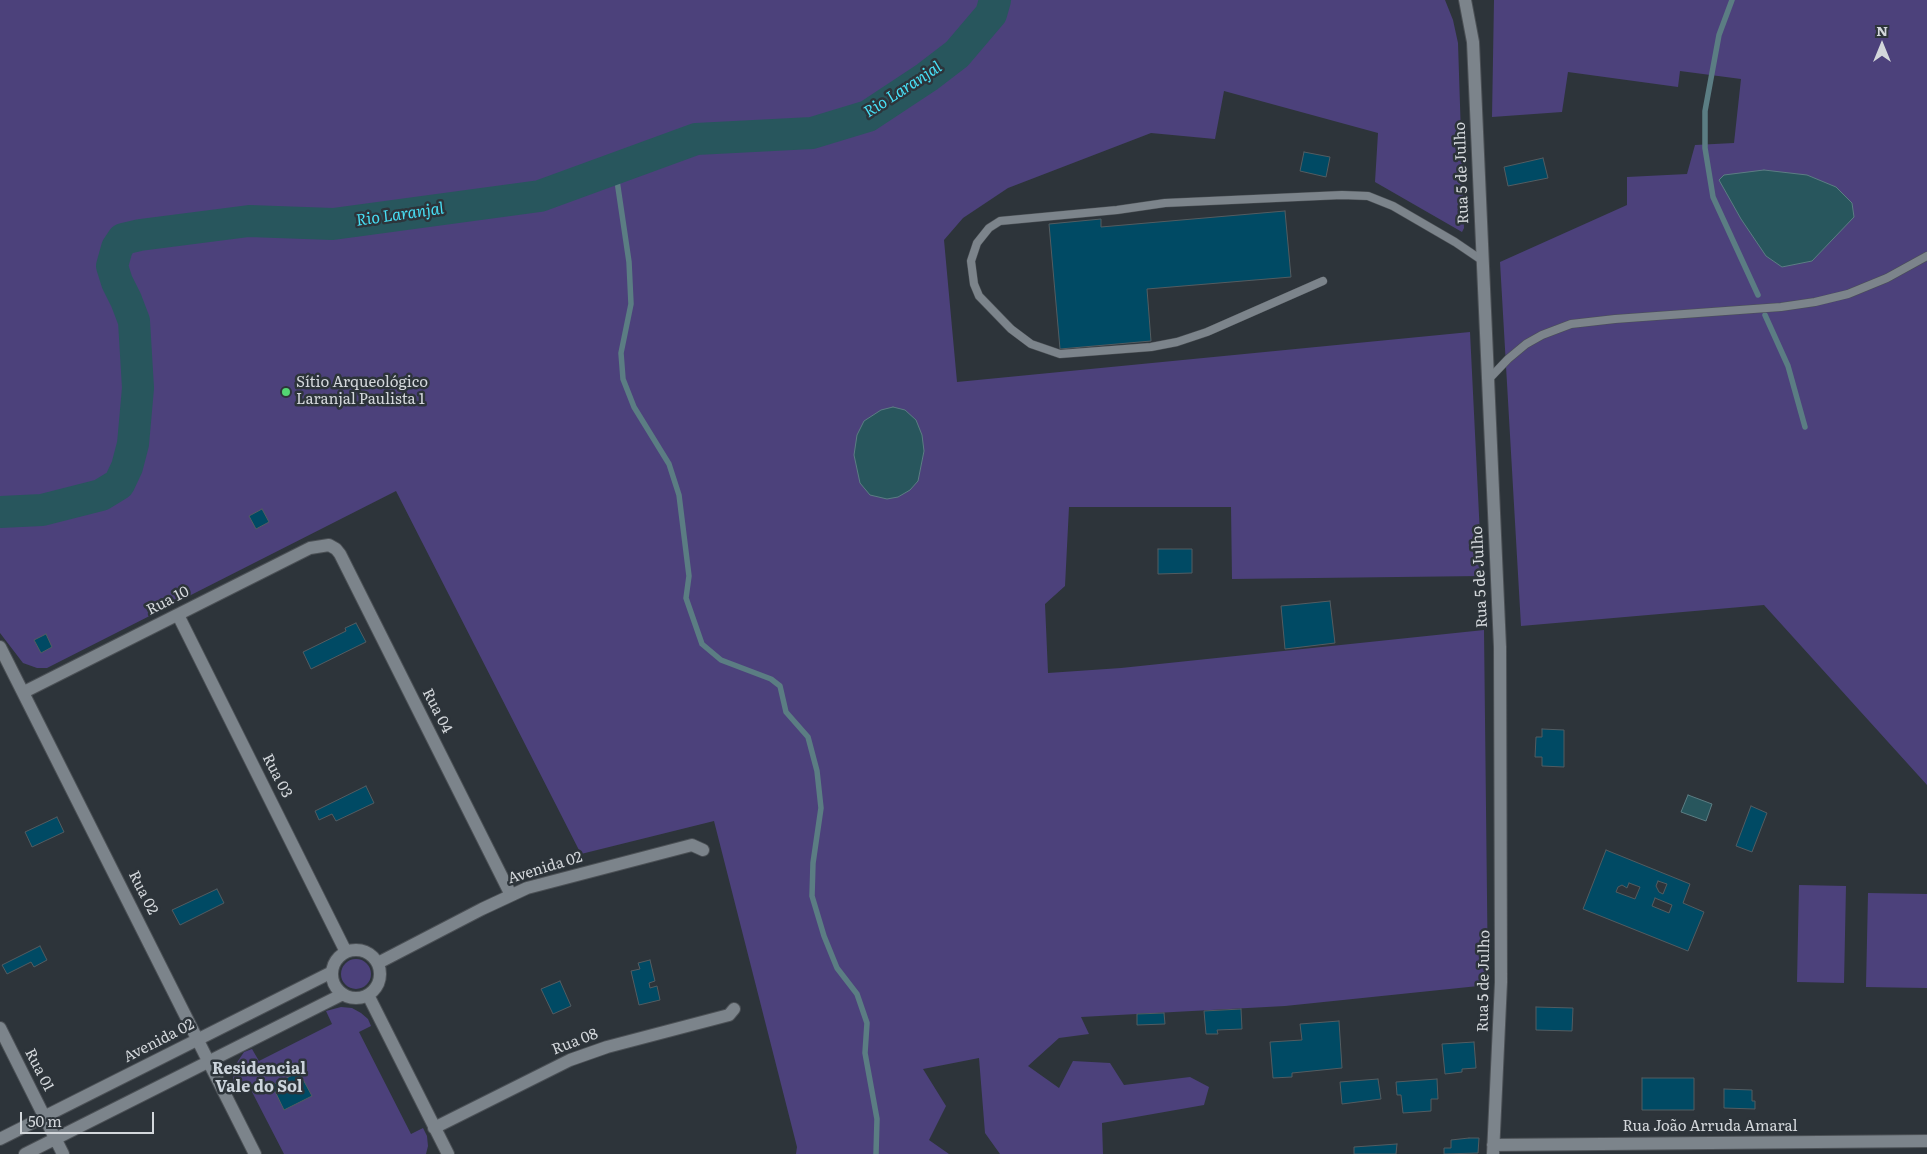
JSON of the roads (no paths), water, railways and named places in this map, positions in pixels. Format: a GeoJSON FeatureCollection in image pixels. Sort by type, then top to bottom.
{"type":"FeatureCollection","features":[{"type":"Feature","properties":{"kind":"street","name":"Rua 5 de Julho"},"geometry":{"type":"LineString","coordinates":[[1466,0],[1474,42],[1500,647],[1501,982],[1493,1150]]}},
{"type":"Feature","properties":{"kind":"street","name":"Rua 10"},"geometry":{"type":"LineString","coordinates":[[24,692],[310,548],[329,545]]}},
{"type":"Feature","properties":{"kind":"street","name":"Rua 04"},"geometry":{"type":"LineString","coordinates":[[329,545],[336,548],[340,554],[511,895]]}},
{"type":"Feature","properties":{"kind":"street","name":"Rua 03"},"geometry":{"type":"LineString","coordinates":[[178,615],[346,952]]}},
{"type":"Feature","properties":{"kind":"street","name":"Rua 02"},"geometry":{"type":"LineString","coordinates":[[0,647],[255,1154]]}},
{"type":"Feature","properties":{"kind":"street","name":"Avenida 02"},"geometry":{"type":"LineString","coordinates":[[378,963],[511,895],[544,883],[692,845],[703,850]]}},
{"type":"Feature","properties":{"kind":"street"},"geometry":{"type":"LineString","coordinates":[[352,950],[364,951],[378,963],[380,969],[379,981],[377,987],[368,995],[355,998],[343,994],[335,984],[332,972],[336,960],[346,952],[352,950]]}},
{"type":"Feature","properties":{"kind":"street","name":"Avenida 02"},"geometry":{"type":"LineString","coordinates":[[0,1139],[332,972]]}},
{"type":"Feature","properties":{"kind":"street"},"geometry":{"type":"LineString","coordinates":[[24,1154],[343,994]]}},
{"type":"Feature","properties":{"kind":"street"},"geometry":{"type":"LineString","coordinates":[[368,995],[448,1154]]}},
{"type":"Feature","properties":{"kind":"street","name":"Rua 08"},"geometry":{"type":"LineString","coordinates":[[434,1128],[570,1060],[607,1047],[729,1015],[734,1009]]}},
{"type":"Feature","properties":{"kind":"street","name":"Rua 01"},"geometry":{"type":"LineString","coordinates":[[0,1028],[63,1154]]}},
{"type":"Feature","properties":{"kind":"street","name":"Rua João Arruda Amaral"},"geometry":{"type":"LineString","coordinates":[[1493,1150],[1927,1142]]}},
{"type":"Feature","properties":{"kind":"lane"},"geometry":{"type":"LineString","coordinates":[[1323,281],[1207,332],[1177,342],[1151,347],[1060,354],[1031,344],[1011,330],[979,296],[974,284],[971,261],[977,243],[989,228],[1000,221],[1117,210],[1165,203],[1342,195],[1368,196],[1392,206],[1455,242],[1483,261]]}},
{"type":"Feature","properties":{"kind":"lane"},"geometry":{"type":"LineString","coordinates":[[1488,380],[1526,344],[1542,335],[1571,324],[1598,320],[1781,307],[1815,302],[1848,294],[1887,278],[1927,256]]}},
{"type":"Feature","properties":{"kind":"water"},"geometry":{"type":"Polygon","coordinates":[[[1764,170],[1807,175],[1836,187],[1852,203],[1854,217],[1812,261],[1782,267],[1766,256],[1741,219],[1719,180],[1724,175],[1764,170]]]}},
{"type":"Feature","properties":{"kind":"water"},"geometry":{"type":"Polygon","coordinates":[[[893,407],[905,410],[916,420],[922,435],[924,451],[918,481],[910,490],[898,497],[887,499],[870,495],[860,483],[854,455],[857,435],[864,421],[881,410],[893,407]]]}},
{"type":"Feature","properties":{"kind":"water"},"geometry":{"type":"Polygon","coordinates":[[[1688,795],[1712,804],[1706,821],[1681,812],[1688,795]]]}},
{"type":"Feature","properties":{"kind":"waterway","name":"Rio Laranjal"},"geometry":{"type":"LineString","coordinates":[[0,512],[42,510],[101,495],[119,484],[127,467],[133,444],[138,388],[134,321],[112,266],[117,248],[123,239],[140,235],[249,221],[333,224],[540,196],[696,139],[812,133],[868,116],[927,77],[957,54],[991,14],[995,0]]}},
{"type":"Feature","properties":{"kind":"waterway"},"geometry":{"type":"LineString","coordinates":[[1732,0],[1719,35],[1705,111],[1705,148],[1713,197],[1758,295]]}},
{"type":"Feature","properties":{"kind":"waterway"},"geometry":{"type":"LineString","coordinates":[[615,167],[629,262],[631,304],[621,353],[623,379],[634,407],[669,464],[679,495],[689,576],[686,598],[702,644],[721,660],[771,679],[780,686],[786,712],[808,737],[817,771],[821,808],[813,863],[812,896],[824,936],[837,968],[857,994],[867,1023],[865,1053],[877,1119],[876,1154]]}},
{"type":"Feature","properties":{"kind":"waterway"},"geometry":{"type":"LineString","coordinates":[[1765,315],[1788,366],[1805,427]]}},
{"type":"Feature","properties":{"kind":"place","name":"Sítio Arqueológico Laranjal Paulista 1"},"geometry":{"type":"Point","coordinates":[286,392]}},
{"type":"Feature","properties":{"kind":"district","name":"Residencial Vale do Sol"},"geometry":{"type":"Point","coordinates":[259,1078]}}]}
